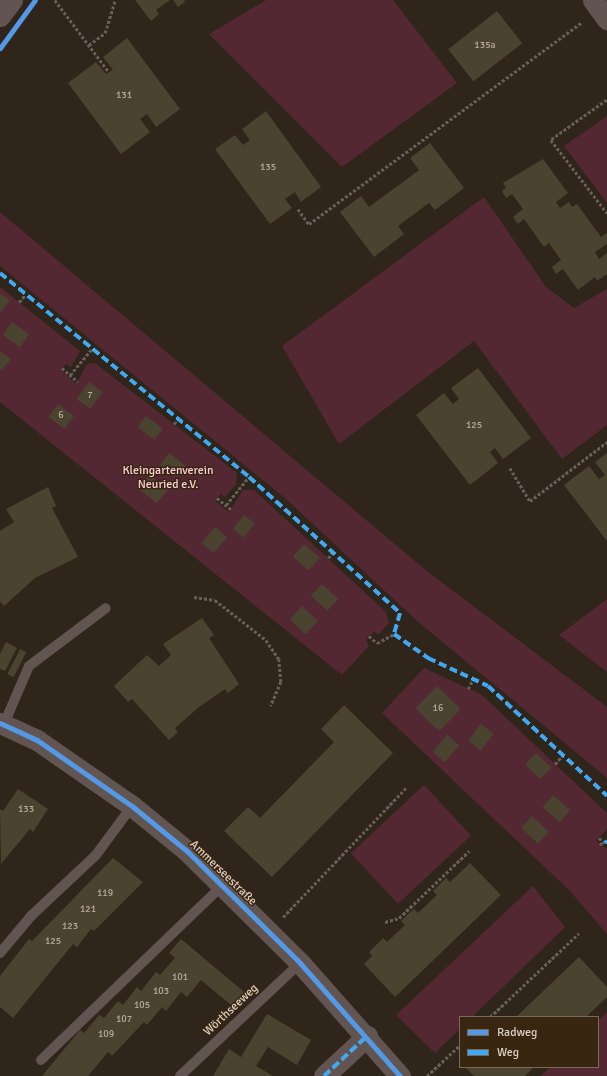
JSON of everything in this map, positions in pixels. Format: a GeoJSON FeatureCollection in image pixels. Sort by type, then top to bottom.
{"type":"FeatureCollection","features":[{"type":"Feature","properties":{"kind":"street"},"geometry":{"type":"LineString","coordinates":[[0,16],[12,0]]}},
{"type":"Feature","properties":{"kind":"street","name":"Ammerseestraße"},"geometry":{"type":"LineString","coordinates":[[2,724],[37,740],[132,806],[223,884],[300,963],[367,1036],[400,1076]]}},
{"type":"Feature","properties":{"kind":"street"},"geometry":{"type":"LineString","coordinates":[[324,1076],[367,1036]]}},
{"type":"Feature","properties":{"kind":"lane"},"geometry":{"type":"LineString","coordinates":[[2,724],[29,666],[106,608]]}},
{"type":"Feature","properties":{"kind":"lane"},"geometry":{"type":"LineString","coordinates":[[0,953],[31,916],[96,855],[132,806]]}},
{"type":"Feature","properties":{"kind":"lane"},"geometry":{"type":"LineString","coordinates":[[41,1060],[223,884]]}},
{"type":"Feature","properties":{"kind":"lane","name":"Wörthseeweg"},"geometry":{"type":"LineString","coordinates":[[180,1076],[300,963]]}},
{"type":"Feature","properties":{"kind":"path"},"geometry":{"type":"LineString","coordinates":[[55,0],[110,72]]}},
{"type":"Feature","properties":{"kind":"path"},"geometry":{"type":"LineString","coordinates":[[90,45],[105,33],[114,0]]}},
{"type":"Feature","properties":{"kind":"path"},"geometry":{"type":"LineString","coordinates":[[298,209],[309,224],[600,9]]}},
{"type":"Feature","properties":{"kind":"path"},"geometry":{"type":"LineString","coordinates":[[607,100],[551,140],[607,213]]}},
{"type":"Feature","properties":{"kind":"path"},"geometry":{"type":"LineString","coordinates":[[19,302],[26,295]]}},
{"type":"Feature","properties":{"kind":"path"},"geometry":{"type":"LineString","coordinates":[[70,375],[91,350]]}},
{"type":"Feature","properties":{"kind":"path"},"geometry":{"type":"LineString","coordinates":[[62,368],[65,373],[70,375],[72,379],[78,382]]}},
{"type":"Feature","properties":{"kind":"path"},"geometry":{"type":"LineString","coordinates":[[174,424],[177,420]]}},
{"type":"Feature","properties":{"kind":"path"},"geometry":{"type":"LineString","coordinates":[[510,468],[530,501],[607,442]]}},
{"type":"Feature","properties":{"kind":"path"},"geometry":{"type":"LineString","coordinates":[[226,507],[249,477]]}},
{"type":"Feature","properties":{"kind":"path"},"geometry":{"type":"LineString","coordinates":[[217,498],[226,507],[232,510]]}},
{"type":"Feature","properties":{"kind":"path"},"geometry":{"type":"LineString","coordinates":[[328,558],[333,552]]}},
{"type":"Feature","properties":{"kind":"path"},"geometry":{"type":"LineString","coordinates":[[194,597],[215,600],[266,640],[279,659],[281,682],[272,706]]}},
{"type":"Feature","properties":{"kind":"path"},"geometry":{"type":"LineString","coordinates":[[370,636],[377,643],[394,634]]}},
{"type":"Feature","properties":{"kind":"path"},"geometry":{"type":"LineString","coordinates":[[468,689],[473,679]]}},
{"type":"Feature","properties":{"kind":"path"},"geometry":{"type":"LineString","coordinates":[[556,764],[562,756]]}},
{"type":"Feature","properties":{"kind":"path"},"geometry":{"type":"LineString","coordinates":[[269,932],[407,787]]}},
{"type":"Feature","properties":{"kind":"path"},"geometry":{"type":"LineString","coordinates":[[599,838],[604,842],[600,845]]}},
{"type":"Feature","properties":{"kind":"path"},"geometry":{"type":"LineString","coordinates":[[386,922],[400,918],[469,851]]}},
{"type":"Feature","properties":{"kind":"path"},"geometry":{"type":"LineString","coordinates":[[491,1016],[579,933]]}},
{"type":"Feature","properties":{"kind":"path"},"geometry":{"type":"LineString","coordinates":[[427,1076],[459,1046]]}},
{"type":"Feature","properties":{"kind":"green space"},"geometry":{"type":"Polygon","coordinates":[[[266,0],[393,0],[457,83],[342,167],[209,34],[266,0]]]}},
{"type":"Feature","properties":{"kind":"green space"},"geometry":{"type":"Polygon","coordinates":[[[607,116],[607,203],[564,146],[607,116]]]}},
{"type":"Feature","properties":{"kind":"green space"},"geometry":{"type":"Polygon","coordinates":[[[484,197],[546,287],[574,308],[607,289],[607,425],[562,459],[474,341],[339,444],[282,346],[484,197]]]}},
{"type":"Feature","properties":{"kind":"green space"},"geometry":{"type":"Polygon","coordinates":[[[0,212],[428,572],[607,707],[607,778],[416,620],[286,499],[0,266],[0,212]]]}},
{"type":"Feature","properties":{"kind":"green space","name":"Kleingartenverein Neuried e.V."},"geometry":{"type":"Polygon","coordinates":[[[0,287],[80,351],[71,367],[66,364],[61,370],[76,384],[87,364],[95,363],[237,473],[236,484],[225,497],[221,494],[215,501],[229,512],[243,490],[254,490],[386,612],[389,623],[379,634],[374,632],[366,640],[369,646],[342,675],[0,402],[0,287]]]}},
{"type":"Feature","properties":{"kind":"green space"},"geometry":{"type":"Polygon","coordinates":[[[607,599],[607,672],[559,635],[607,599]]]}},
{"type":"Feature","properties":{"kind":"green space"},"geometry":{"type":"Polygon","coordinates":[[[424,668],[482,695],[607,813],[607,829],[596,841],[607,849],[607,934],[569,890],[382,713],[424,668]]]}},
{"type":"Feature","properties":{"kind":"green space"},"geometry":{"type":"Polygon","coordinates":[[[424,785],[471,835],[398,904],[351,853],[424,785]]]}},
{"type":"Feature","properties":{"kind":"green space"},"geometry":{"type":"Polygon","coordinates":[[[533,886],[565,927],[473,1016],[459,1016],[459,1030],[435,1053],[396,1015],[533,886]]]}},
{"type":"Feature","properties":{"kind":"green space"},"geometry":{"type":"Polygon","coordinates":[[[607,1012],[607,1076],[541,1076],[549,1068],[599,1068],[599,1020],[607,1012]]]}},
{"type":"Feature","properties":{"kind":"building"},"geometry":{"type":"Polygon","coordinates":[[[135,0],[170,0],[156,10],[159,14],[151,21],[135,0]]]}},
{"type":"Feature","properties":{"kind":"building"},"geometry":{"type":"Polygon","coordinates":[[[173,0],[184,0],[185,2],[178,7],[173,0]]]}},
{"type":"Feature","properties":{"kind":"building"},"geometry":{"type":"Polygon","coordinates":[[[497,11],[522,43],[473,81],[448,49],[497,11]]]}},
{"type":"Feature","properties":{"kind":"building"},"geometry":{"type":"Polygon","coordinates":[[[127,38],[180,109],[156,127],[147,114],[140,119],[150,132],[121,154],[68,83],[96,62],[106,74],[113,70],[103,57],[127,38]]]}},
{"type":"Feature","properties":{"kind":"building"},"geometry":{"type":"Polygon","coordinates":[[[266,111],[321,187],[301,202],[295,192],[285,199],[292,208],[270,224],[215,149],[235,135],[243,145],[250,140],[242,129],[266,111]]]}},
{"type":"Feature","properties":{"kind":"building"},"geometry":{"type":"Polygon","coordinates":[[[430,143],[464,188],[435,210],[429,203],[398,226],[404,234],[374,257],[340,212],[361,196],[369,207],[419,170],[410,158],[430,143]]]}},
{"type":"Feature","properties":{"kind":"building"},"geometry":{"type":"Polygon","coordinates":[[[543,159],[568,193],[556,202],[560,208],[569,202],[572,207],[577,204],[601,237],[607,233],[607,244],[595,252],[599,259],[607,253],[607,274],[597,281],[595,277],[578,290],[563,269],[556,274],[552,267],[561,260],[549,243],[544,247],[524,219],[518,224],[513,217],[523,209],[512,194],[506,198],[502,191],[506,188],[503,183],[543,159]]]}},
{"type":"Feature","properties":{"kind":"building"},"geometry":{"type":"Polygon","coordinates":[[[0,293],[10,300],[1,312],[0,312],[0,293]]]}},
{"type":"Feature","properties":{"kind":"building"},"geometry":{"type":"Polygon","coordinates":[[[12,322],[29,334],[20,347],[3,335],[12,322]]]}},
{"type":"Feature","properties":{"kind":"building"},"geometry":{"type":"Polygon","coordinates":[[[0,351],[11,359],[2,370],[0,369],[0,351]]]}},
{"type":"Feature","properties":{"kind":"building"},"geometry":{"type":"Polygon","coordinates":[[[478,368],[531,438],[503,459],[495,448],[490,452],[498,463],[470,485],[416,415],[444,393],[453,404],[459,399],[451,388],[478,368]]]}},
{"type":"Feature","properties":{"kind":"building"},"geometry":{"type":"Polygon","coordinates":[[[89,382],[103,392],[90,409],[77,399],[89,382]]]}},
{"type":"Feature","properties":{"kind":"building"},"geometry":{"type":"Polygon","coordinates":[[[58,404],[74,416],[64,429],[48,417],[58,404]]]}},
{"type":"Feature","properties":{"kind":"building"},"geometry":{"type":"Polygon","coordinates":[[[146,416],[163,429],[154,440],[138,427],[146,416]]]}},
{"type":"Feature","properties":{"kind":"building"},"geometry":{"type":"Polygon","coordinates":[[[169,453],[186,466],[177,478],[160,465],[169,453]]]}},
{"type":"Feature","properties":{"kind":"building"},"geometry":{"type":"Polygon","coordinates":[[[607,453],[607,541],[564,485],[589,466],[599,479],[605,475],[595,462],[607,453]]]}},
{"type":"Feature","properties":{"kind":"building"},"geometry":{"type":"Polygon","coordinates":[[[150,475],[168,489],[157,503],[139,489],[150,475]]]}},
{"type":"Feature","properties":{"kind":"building"},"geometry":{"type":"Polygon","coordinates":[[[48,487],[56,506],[52,508],[78,557],[35,578],[4,606],[0,601],[0,531],[14,522],[6,509],[48,487]]]}},
{"type":"Feature","properties":{"kind":"building"},"geometry":{"type":"Polygon","coordinates":[[[244,515],[255,524],[244,538],[233,529],[244,515]]]}},
{"type":"Feature","properties":{"kind":"building"},"geometry":{"type":"Polygon","coordinates":[[[215,527],[227,537],[214,553],[202,543],[215,527]]]}},
{"type":"Feature","properties":{"kind":"building"},"geometry":{"type":"Polygon","coordinates":[[[304,544],[320,558],[309,571],[293,557],[304,544]]]}},
{"type":"Feature","properties":{"kind":"building"},"geometry":{"type":"Polygon","coordinates":[[[322,584],[338,599],[327,611],[311,596],[322,584]]]}},
{"type":"Feature","properties":{"kind":"building"},"geometry":{"type":"Polygon","coordinates":[[[302,606],[318,621],[306,634],[290,619],[302,606]]]}},
{"type":"Feature","properties":{"kind":"building"},"geometry":{"type":"Polygon","coordinates":[[[202,618],[214,635],[209,638],[239,684],[228,693],[225,689],[199,707],[175,728],[178,732],[169,740],[132,699],[128,702],[114,686],[147,655],[159,666],[171,655],[163,644],[202,618]]]}},
{"type":"Feature","properties":{"kind":"building"},"geometry":{"type":"Polygon","coordinates":[[[6,642],[17,648],[5,671],[0,669],[0,654],[6,642]]]}},
{"type":"Feature","properties":{"kind":"building"},"geometry":{"type":"Polygon","coordinates":[[[20,649],[26,652],[14,677],[7,674],[20,649]]]}},
{"type":"Feature","properties":{"kind":"building"},"geometry":{"type":"Polygon","coordinates":[[[437,686],[461,709],[439,731],[415,708],[437,686]]]}},
{"type":"Feature","properties":{"kind":"building"},"geometry":{"type":"Polygon","coordinates":[[[344,705],[393,753],[272,877],[224,831],[248,807],[260,818],[334,742],[321,729],[344,705]]]}},
{"type":"Feature","properties":{"kind":"building"},"geometry":{"type":"Polygon","coordinates":[[[481,724],[494,734],[481,750],[468,741],[481,724]]]}},
{"type":"Feature","properties":{"kind":"building"},"geometry":{"type":"Polygon","coordinates":[[[447,735],[459,745],[445,762],[433,752],[447,735]]]}},
{"type":"Feature","properties":{"kind":"building"},"geometry":{"type":"Polygon","coordinates":[[[536,753],[551,767],[540,779],[525,765],[536,753]]]}},
{"type":"Feature","properties":{"kind":"building"},"geometry":{"type":"Polygon","coordinates":[[[18,789],[48,809],[33,832],[30,829],[1,864],[0,809],[3,811],[18,789]]]}},
{"type":"Feature","properties":{"kind":"building"},"geometry":{"type":"Polygon","coordinates":[[[553,795],[570,810],[560,822],[543,807],[553,795]]]}},
{"type":"Feature","properties":{"kind":"building"},"geometry":{"type":"Polygon","coordinates":[[[532,816],[549,832],[538,843],[521,828],[532,816]]]}},
{"type":"Feature","properties":{"kind":"building"},"geometry":{"type":"Polygon","coordinates":[[[113,858],[143,882],[94,931],[91,929],[77,947],[73,944],[13,1018],[0,1007],[0,976],[29,939],[32,941],[113,858]]]}},
{"type":"Feature","properties":{"kind":"building"},"geometry":{"type":"Polygon","coordinates":[[[470,863],[501,895],[395,997],[364,964],[372,956],[369,952],[383,938],[387,942],[405,925],[401,921],[414,909],[418,913],[437,895],[433,891],[446,878],[450,882],[470,863]]]}},
{"type":"Feature","properties":{"kind":"building"},"geometry":{"type":"Polygon","coordinates":[[[181,939],[249,996],[237,1010],[201,980],[187,997],[181,992],[166,1011],[162,1007],[147,1025],[144,1022],[112,1056],[108,1052],[88,1076],[42,1076],[80,1030],[84,1033],[99,1015],[104,1018],[118,1001],[123,1005],[137,987],[141,991],[156,972],[160,975],[175,958],[169,953],[181,939]]]}},
{"type":"Feature","properties":{"kind":"building"},"geometry":{"type":"Polygon","coordinates":[[[579,957],[607,987],[607,997],[587,1016],[517,1016],[579,957]]]}},
{"type":"Feature","properties":{"kind":"building"},"geometry":{"type":"Polygon","coordinates":[[[267,1014],[311,1040],[297,1065],[268,1047],[256,1066],[273,1076],[213,1076],[229,1049],[241,1057],[267,1014]]]}},
{"type":"Feature","properties":{"kind":"building"},"geometry":{"type":"Polygon","coordinates":[[[466,1068],[533,1068],[525,1076],[474,1076],[466,1068]]]}},
{"type":"Feature","properties":{"kind":"marked path"},"geometry":{"type":"LineString","coordinates":[[0,273],[249,477],[400,613],[394,634],[428,658],[488,686],[607,796]]}},
{"type":"Feature","properties":{"kind":"marked path"},"geometry":{"type":"LineString","coordinates":[[324,1076],[367,1036]]}},
{"type":"Feature","properties":{"kind":"cycle path"},"geometry":{"type":"LineString","coordinates":[[0,48],[35,0]]}},
{"type":"Feature","properties":{"kind":"cycle path"},"geometry":{"type":"LineString","coordinates":[[0,723],[37,740],[132,806],[187,851],[300,963],[400,1076]]}}]}
